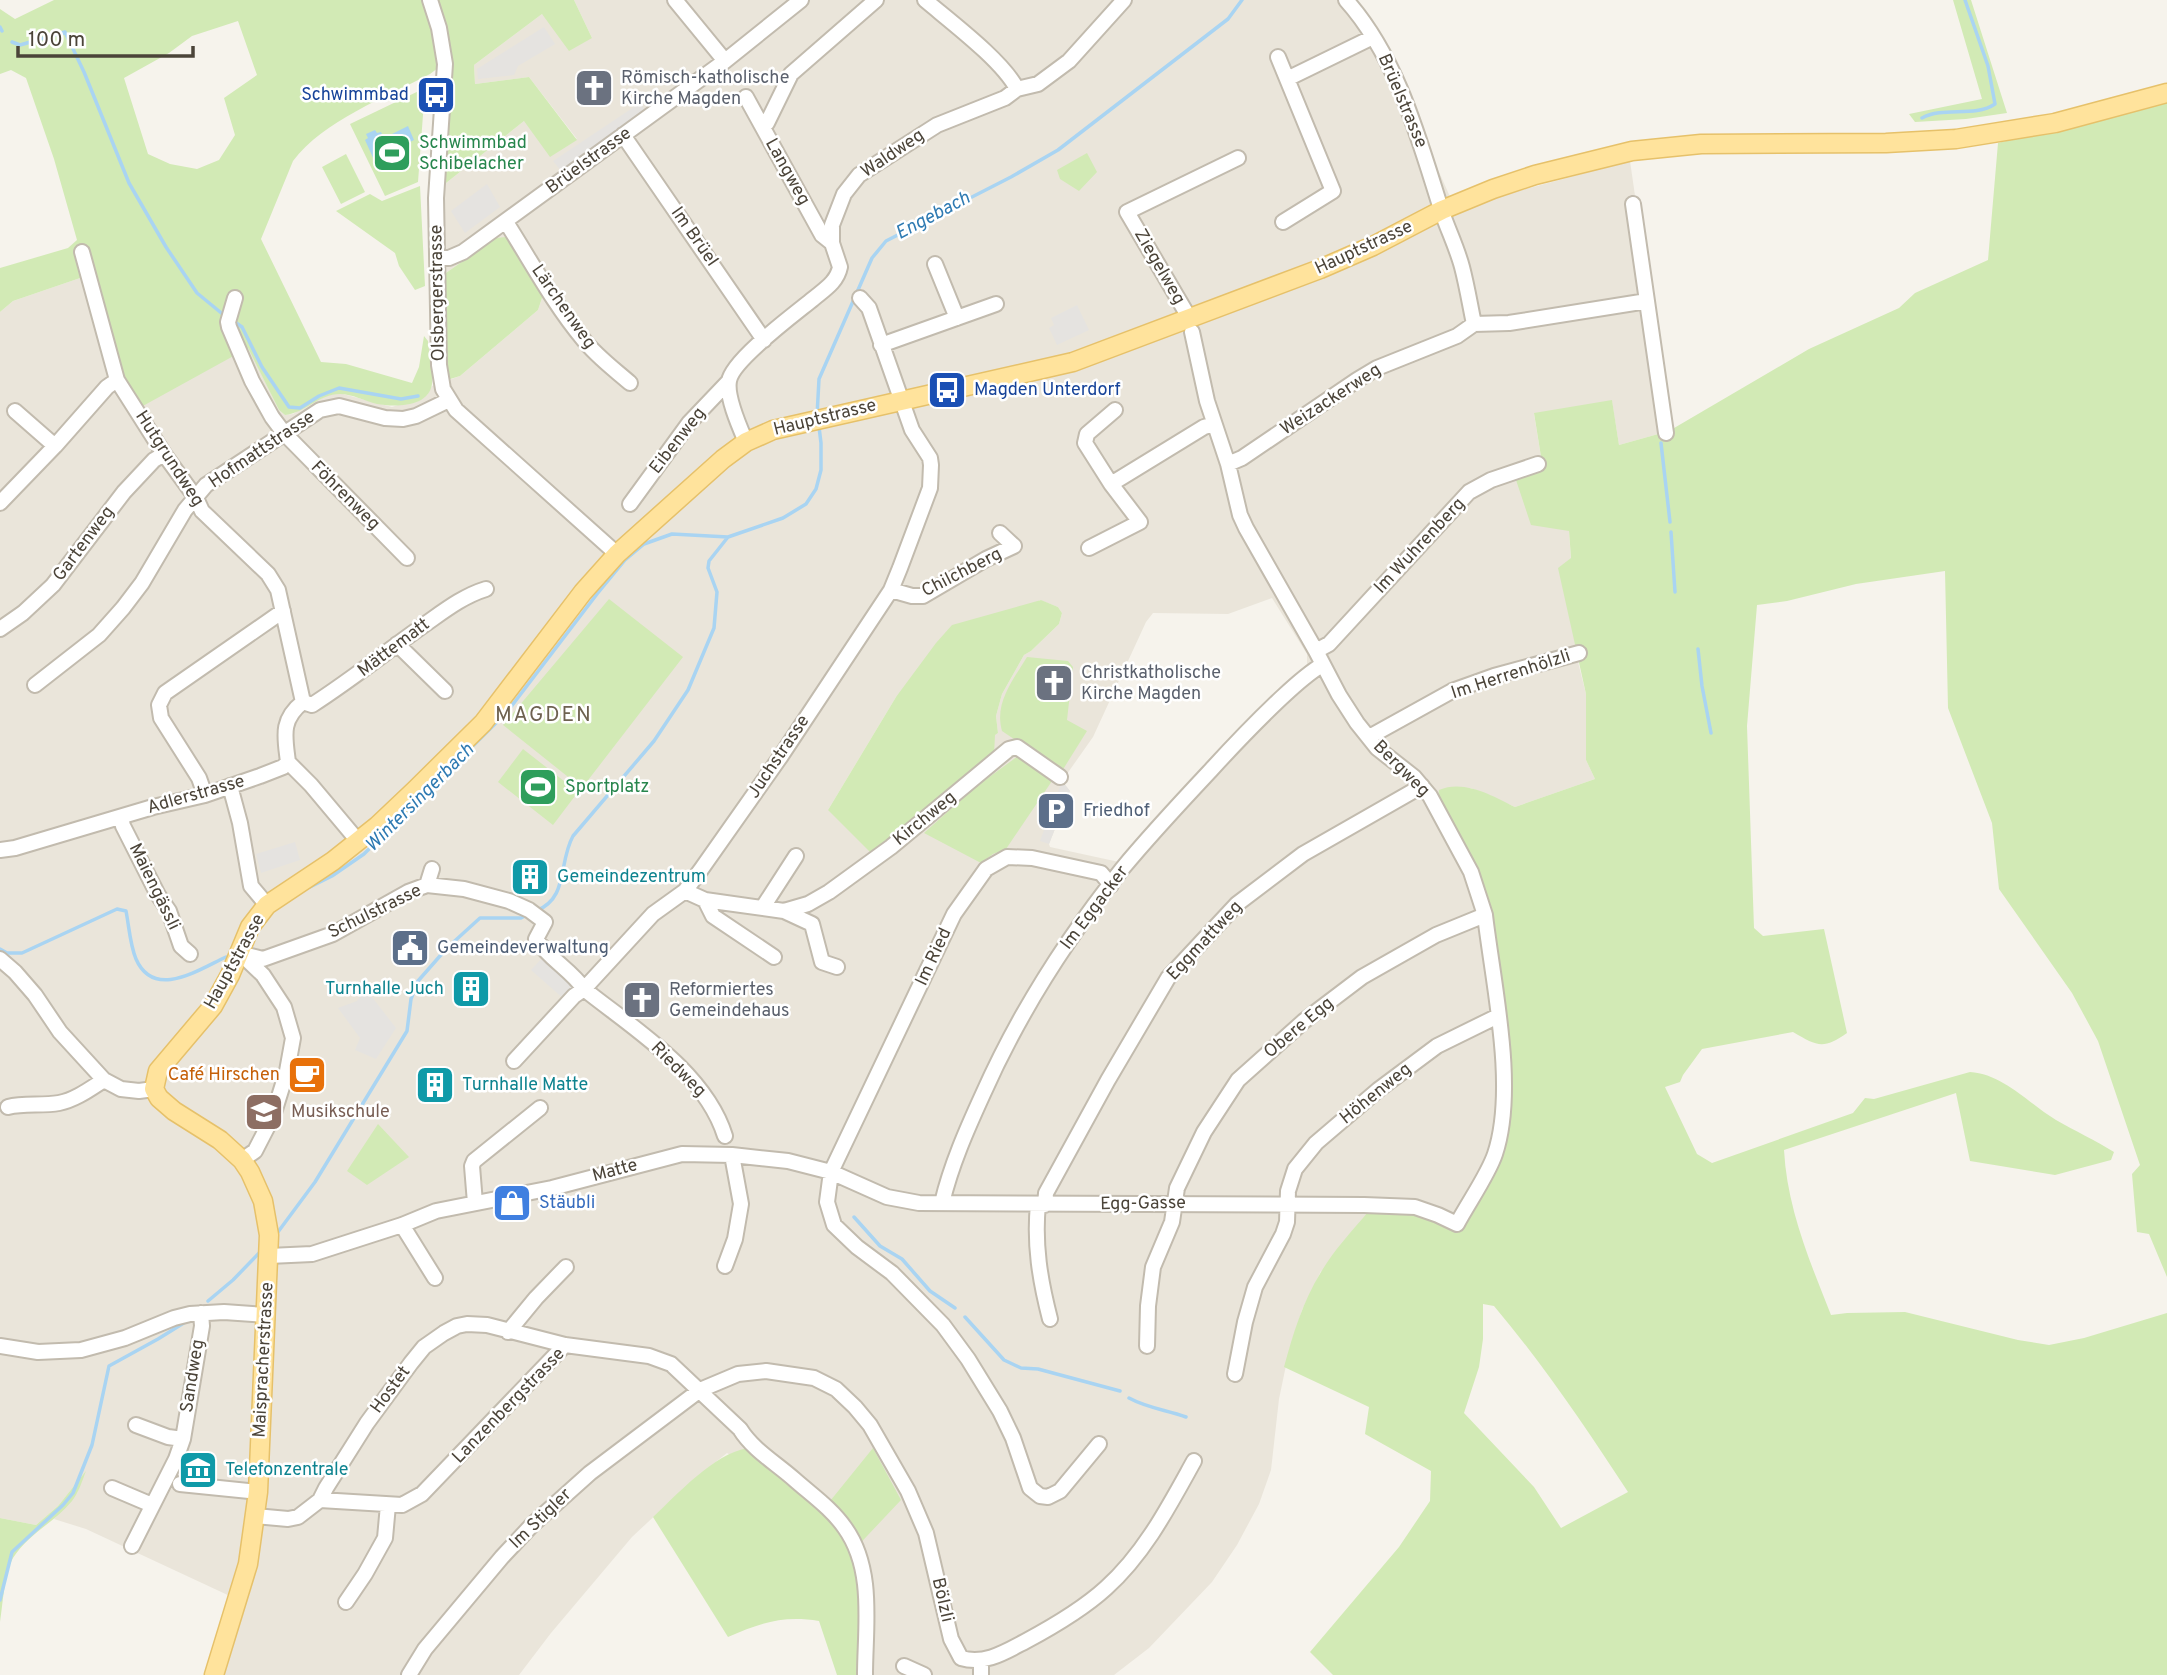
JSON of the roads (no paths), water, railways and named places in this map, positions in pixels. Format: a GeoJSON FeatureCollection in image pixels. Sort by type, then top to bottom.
{"type":"FeatureCollection","features":[{"type":"Feature","properties":{"kind":"main road","name":"Hauptstrasse"},"geometry":{"type":"LineString","coordinates":[[154,1089],[158,1071],[217,998],[250,927],[267,905],[333,861],[415,790],[483,723],[583,592],[617,554],[701,476],[746,442],[773,429],[1025,375],[1191,326],[1362,251],[1441,210],[1535,175],[1632,152],[1702,144],[1886,143],[1956,139],[2055,123],[2167,93]]}},
{"type":"Feature","properties":{"kind":"main road","name":"Maispracherstrasse"},"geometry":{"type":"LineString","coordinates":[[154,1089],[165,1105],[220,1140],[242,1160],[257,1184],[269,1235],[258,1492],[242,1587],[214,1675]]}},
{"type":"Feature","properties":{"kind":"street","name":"Olsbergerstrasse"},"geometry":{"type":"LineString","coordinates":[[430,0],[439,28],[445,64],[436,198],[440,378],[449,400],[466,419],[617,554]]}},
{"type":"Feature","properties":{"kind":"street"},"geometry":{"type":"LineString","coordinates":[[675,0],[724,61]]}},
{"type":"Feature","properties":{"kind":"street","name":"Brüelstrasse"},"geometry":{"type":"LineString","coordinates":[[437,258],[449,258],[463,252],[506,222],[724,61],[801,0]]}},
{"type":"Feature","properties":{"kind":"street"},"geometry":{"type":"LineString","coordinates":[[762,126],[791,74],[876,0]]}},
{"type":"Feature","properties":{"kind":"street"},"geometry":{"type":"LineString","coordinates":[[925,0],[1012,78],[1017,89]]}},
{"type":"Feature","properties":{"kind":"street","name":"Waldweg"},"geometry":{"type":"LineString","coordinates":[[729,381],[735,368],[764,340],[834,282],[840,267],[832,243],[832,225],[844,194],[859,176],[937,125],[1004,98],[1017,89],[1038,83],[1069,61],[1124,0]]}},
{"type":"Feature","properties":{"kind":"street","name":"Brüelstrasse"},"geometry":{"type":"LineString","coordinates":[[1346,0],[1373,37],[1395,78],[1429,168],[1441,210]]}},
{"type":"Feature","properties":{"kind":"street"},"geometry":{"type":"LineString","coordinates":[[1287,79],[1373,37]]}},
{"type":"Feature","properties":{"kind":"street"},"geometry":{"type":"LineString","coordinates":[[1278,57],[1333,191],[1283,222]]}},
{"type":"Feature","properties":{"kind":"street","name":"Langweg"},"geometry":{"type":"LineString","coordinates":[[746,97],[822,235],[832,243]]}},
{"type":"Feature","properties":{"kind":"street","name":"Im Brüel"},"geometry":{"type":"LineString","coordinates":[[623,135],[764,340]]}},
{"type":"Feature","properties":{"kind":"street","name":"Ziegelweg"},"geometry":{"type":"LineString","coordinates":[[1191,326],[1127,212],[1238,158]]}},
{"type":"Feature","properties":{"kind":"street"},"geometry":{"type":"LineString","coordinates":[[1633,204],[1666,433]]}},
{"type":"Feature","properties":{"kind":"street"},"geometry":{"type":"LineString","coordinates":[[1441,210],[1461,265],[1474,324]]}},
{"type":"Feature","properties":{"kind":"street","name":"Lärchenweg"},"geometry":{"type":"LineString","coordinates":[[506,222],[554,299],[583,339],[602,360],[630,383]]}},
{"type":"Feature","properties":{"kind":"street","name":"Hutgrundweg"},"geometry":{"type":"LineString","coordinates":[[82,252],[117,380],[202,511],[268,574],[278,590],[303,702]]}},
{"type":"Feature","properties":{"kind":"street"},"geometry":{"type":"LineString","coordinates":[[935,264],[957,318]]}},
{"type":"Feature","properties":{"kind":"street","name":"Föhrenweg"},"geometry":{"type":"LineString","coordinates":[[235,298],[229,320],[252,381],[272,416],[284,433],[407,558]]}},
{"type":"Feature","properties":{"kind":"street","name":"Juchstrasse"},"geometry":{"type":"LineString","coordinates":[[514,1061],[653,914],[685,891],[781,755],[891,590],[930,488],[932,474],[930,458],[912,430],[869,308],[860,298]]}},
{"type":"Feature","properties":{"kind":"street","name":"Weizackerweg"},"geometry":{"type":"LineString","coordinates":[[1228,464],[1242,458],[1377,368],[1457,336],[1474,324],[1509,323],[1647,301]]}},
{"type":"Feature","properties":{"kind":"street"},"geometry":{"type":"LineString","coordinates":[[881,345],[996,304]]}},
{"type":"Feature","properties":{"kind":"street","name":"Bergweg"},"geometry":{"type":"LineString","coordinates":[[1191,326],[1214,424],[1245,528],[1339,695],[1377,748],[1414,777],[1430,796],[1471,872],[1485,915],[1505,1088],[1501,1133],[1494,1156],[1457,1224]]}},
{"type":"Feature","properties":{"kind":"street"},"geometry":{"type":"LineString","coordinates":[[0,503],[117,380]]}},
{"type":"Feature","properties":{"kind":"street"},"geometry":{"type":"LineString","coordinates":[[729,381],[733,414],[746,442]]}},
{"type":"Feature","properties":{"kind":"street","name":"Eibenweg"},"geometry":{"type":"LineString","coordinates":[[630,504],[689,423],[729,381]]}},
{"type":"Feature","properties":{"kind":"street","name":"Hofmattstrasse"},"geometry":{"type":"LineString","coordinates":[[35,685],[99,635],[123,608],[142,583],[186,510],[206,485],[320,410],[338,406],[385,418],[403,419],[422,414],[449,400]]}},
{"type":"Feature","properties":{"kind":"street"},"geometry":{"type":"LineString","coordinates":[[1089,548],[1140,522],[1111,484],[1085,440],[1087,434],[1115,410]]}},
{"type":"Feature","properties":{"kind":"street"},"geometry":{"type":"LineString","coordinates":[[15,411],[55,446]]}},
{"type":"Feature","properties":{"kind":"street"},"geometry":{"type":"LineString","coordinates":[[1111,484],[1204,427],[1214,424]]}},
{"type":"Feature","properties":{"kind":"street","name":"Gartenweg"},"geometry":{"type":"LineString","coordinates":[[0,629],[23,613],[53,585],[124,492],[164,454]]}},
{"type":"Feature","properties":{"kind":"street","name":"Im Wuhrenberg"},"geometry":{"type":"LineString","coordinates":[[1319,658],[1469,492],[1491,480],[1538,464]]}},
{"type":"Feature","properties":{"kind":"street","name":"Chilchberg"},"geometry":{"type":"LineString","coordinates":[[891,590],[923,596],[1014,546],[1000,533]]}},
{"type":"Feature","properties":{"kind":"street","name":"Mättematt"},"geometry":{"type":"LineString","coordinates":[[303,702],[312,705],[463,598],[486,589]]}},
{"type":"Feature","properties":{"kind":"street"},"geometry":{"type":"LineString","coordinates":[[205,794],[161,718],[159,705],[165,693],[283,611]]}},
{"type":"Feature","properties":{"kind":"street"},"geometry":{"type":"LineString","coordinates":[[397,644],[445,691]]}},
{"type":"Feature","properties":{"kind":"street","name":"Im Herrenhölzli"},"geometry":{"type":"LineString","coordinates":[[1369,737],[1452,691],[1579,653]]}},
{"type":"Feature","properties":{"kind":"street","name":"Im Eggacker"},"geometry":{"type":"LineString","coordinates":[[942,1203],[969,1125],[1008,1040],[1066,944],[1123,869],[1242,736],[1312,671],[1319,658]]}},
{"type":"Feature","properties":{"kind":"street"},"geometry":{"type":"LineString","coordinates":[[303,702],[294,709],[284,731],[288,762],[358,841]]}},
{"type":"Feature","properties":{"kind":"street","name":"Kirchweg"},"geometry":{"type":"LineString","coordinates":[[784,911],[808,904],[830,892],[891,847],[1009,749],[1017,747],[1060,777]]}},
{"type":"Feature","properties":{"kind":"street","name":"Adlerstrasse"},"geometry":{"type":"LineString","coordinates":[[0,850],[205,794],[283,767],[288,762]]}},
{"type":"Feature","properties":{"kind":"street"},"geometry":{"type":"LineString","coordinates":[[230,786],[251,886],[267,905]]}},
{"type":"Feature","properties":{"kind":"street","name":"Eggmattweg"},"geometry":{"type":"LineString","coordinates":[[1050,1319],[1036,1248],[1041,1205],[1167,978],[1237,904],[1303,854],[1422,786]]}},
{"type":"Feature","properties":{"kind":"street","name":"Maiengässli"},"geometry":{"type":"LineString","coordinates":[[121,818],[158,895],[169,911],[181,946],[190,954]]}},
{"type":"Feature","properties":{"kind":"street"},"geometry":{"type":"LineString","coordinates":[[763,907],[796,856]]}},
{"type":"Feature","properties":{"kind":"street","name":"Im Ried"},"geometry":{"type":"LineString","coordinates":[[831,1172],[954,914],[986,869],[1007,857],[1032,858],[1101,873],[1111,885]]}},
{"type":"Feature","properties":{"kind":"street"},"geometry":{"type":"LineString","coordinates":[[427,886],[432,869]]}},
{"type":"Feature","properties":{"kind":"street","name":"Schulstrasse"},"geometry":{"type":"LineString","coordinates":[[239,953],[263,959],[333,934],[408,892],[427,886],[464,889],[509,901],[529,910],[545,922],[536,939],[541,947],[577,978],[584,989]]}},
{"type":"Feature","properties":{"kind":"street"},"geometry":{"type":"LineString","coordinates":[[685,891],[705,900],[784,911],[812,924],[822,962],[837,967]]}},
{"type":"Feature","properties":{"kind":"street"},"geometry":{"type":"LineString","coordinates":[[705,900],[713,916],[774,957]]}},
{"type":"Feature","properties":{"kind":"street","name":"Obere Egg"},"geometry":{"type":"LineString","coordinates":[[1147,1346],[1153,1267],[1172,1222],[1177,1188],[1204,1132],[1238,1080],[1304,1021],[1362,978],[1436,935],[1485,915]]}},
{"type":"Feature","properties":{"kind":"street"},"geometry":{"type":"LineString","coordinates":[[239,953],[263,975],[284,1007],[293,1038],[287,1071],[273,1116],[256,1151],[242,1160]]}},
{"type":"Feature","properties":{"kind":"street"},"geometry":{"type":"LineString","coordinates":[[0,959],[35,995],[60,1032],[104,1080],[121,1089],[154,1089]]}},
{"type":"Feature","properties":{"kind":"street","name":"Riedweg"},"geometry":{"type":"LineString","coordinates":[[584,989],[690,1077],[710,1104],[725,1136]]}},
{"type":"Feature","properties":{"kind":"street","name":"Höhenweg"},"geometry":{"type":"LineString","coordinates":[[1235,1374],[1255,1287],[1283,1234],[1288,1191],[1295,1169],[1316,1143],[1378,1090],[1437,1046],[1498,1016]]}},
{"type":"Feature","properties":{"kind":"street"},"geometry":{"type":"LineString","coordinates":[[3,1110],[20,1105],[61,1103],[77,1097],[104,1080]]}},
{"type":"Feature","properties":{"kind":"street"},"geometry":{"type":"LineString","coordinates":[[475,1203],[472,1166],[474,1161],[540,1108]]}},
{"type":"Feature","properties":{"kind":"street","name":"Matte"},"geometry":{"type":"LineString","coordinates":[[269,1255],[312,1254],[436,1211],[552,1188],[682,1154],[732,1155],[788,1161],[831,1172]]}},
{"type":"Feature","properties":{"kind":"street"},"geometry":{"type":"LineString","coordinates":[[724,1266],[734,1239],[741,1204],[732,1155]]}},
{"type":"Feature","properties":{"kind":"street"},"geometry":{"type":"LineString","coordinates":[[831,1172],[827,1202],[834,1225],[857,1247],[892,1273],[943,1325],[1000,1411],[1013,1438],[1030,1488],[1040,1496],[1048,1497],[1060,1490],[1099,1444]]}},
{"type":"Feature","properties":{"kind":"street","name":"Egg-Gasse"},"geometry":{"type":"LineString","coordinates":[[831,1172],[887,1197],[919,1203],[1415,1207],[1457,1224]]}},
{"type":"Feature","properties":{"kind":"street"},"geometry":{"type":"LineString","coordinates":[[402,1225],[435,1278]]}},
{"type":"Feature","properties":{"kind":"street"},"geometry":{"type":"LineString","coordinates":[[509,1332],[536,1298],[566,1267]]}},
{"type":"Feature","properties":{"kind":"street"},"geometry":{"type":"LineString","coordinates":[[0,1346],[38,1352],[81,1350],[125,1338],[174,1318],[197,1313],[224,1311],[266,1315]]}},
{"type":"Feature","properties":{"kind":"street","name":"Sandweg"},"geometry":{"type":"LineString","coordinates":[[132,1546],[176,1459],[183,1439],[202,1326],[197,1313]]}},
{"type":"Feature","properties":{"kind":"street","name":"Hostet"},"geometry":{"type":"LineString","coordinates":[[255,1516],[288,1519],[298,1517],[320,1500],[367,1423],[424,1347],[444,1333],[467,1324],[487,1325],[565,1345]]}},
{"type":"Feature","properties":{"kind":"street","name":"Lanzenbergstrasse"},"geometry":{"type":"LineString","coordinates":[[320,1500],[388,1505],[410,1502],[431,1487],[565,1345],[649,1356],[671,1364],[740,1429],[748,1442],[833,1513],[846,1529],[855,1546],[865,1579],[865,1675]]}},
{"type":"Feature","properties":{"kind":"street","name":"Bölzli"},"geometry":{"type":"LineString","coordinates":[[700,1390],[738,1374],[766,1371],[796,1374],[814,1378],[836,1389],[855,1407],[870,1425],[908,1491],[926,1533],[954,1648],[961,1658],[981,1668],[1005,1651],[1066,1618],[1106,1588],[1139,1552],[1157,1527],[1194,1461]]}},
{"type":"Feature","properties":{"kind":"street","name":"Im Stigler"},"geometry":{"type":"LineString","coordinates":[[409,1675],[425,1649],[532,1525],[590,1473],[700,1390]]}},
{"type":"Feature","properties":{"kind":"street"},"geometry":{"type":"LineString","coordinates":[[136,1425],[167,1437],[183,1439]]}},
{"type":"Feature","properties":{"kind":"street"},"geometry":{"type":"LineString","coordinates":[[180,1484],[258,1492]]}},
{"type":"Feature","properties":{"kind":"street"},"geometry":{"type":"LineString","coordinates":[[112,1488],[152,1505]]}},
{"type":"Feature","properties":{"kind":"street"},"geometry":{"type":"LineString","coordinates":[[346,1602],[385,1538],[388,1505]]}},
{"type":"Feature","properties":{"kind":"street"},"geometry":{"type":"LineString","coordinates":[[904,1666],[924,1675]]}},
{"type":"Feature","properties":{"kind":"water"},"geometry":{"type":"Polygon","coordinates":[[[408,126],[414,140],[374,160],[365,140],[368,138],[366,134],[375,130],[377,133],[381,132],[384,138],[408,126]]]}},
{"type":"Feature","properties":{"kind":"waterway","name":"Engebach"},"geometry":{"type":"LineString","coordinates":[[817,416],[819,379],[872,258],[886,241],[1058,150],[1228,19],[1242,0]]}},
{"type":"Feature","properties":{"kind":"waterway"},"geometry":{"type":"LineString","coordinates":[[1922,118],[1940,113],[1978,110],[1995,104],[1988,66],[1965,0]]}},
{"type":"Feature","properties":{"kind":"waterway"},"geometry":{"type":"LineString","coordinates":[[0,27],[2,31]]}},
{"type":"Feature","properties":{"kind":"waterway"},"geometry":{"type":"LineString","coordinates":[[12,42],[20,45],[65,32],[129,183],[166,247],[197,293],[225,316]]}},
{"type":"Feature","properties":{"kind":"waterway"},"geometry":{"type":"LineString","coordinates":[[232,320],[242,327],[262,367],[289,407],[300,408],[339,388],[401,399],[418,396]]}},
{"type":"Feature","properties":{"kind":"waterway","name":"Wintersingerbach"},"geometry":{"type":"LineString","coordinates":[[310,887],[364,854],[507,712],[597,594],[625,560],[644,544],[672,534],[728,537],[783,518],[806,504],[816,489],[821,470],[819,427]]}},
{"type":"Feature","properties":{"kind":"waterway"},"geometry":{"type":"LineString","coordinates":[[1661,443],[1670,522]]}},
{"type":"Feature","properties":{"kind":"waterway"},"geometry":{"type":"LineString","coordinates":[[1671,532],[1675,592]]}},
{"type":"Feature","properties":{"kind":"waterway"},"geometry":{"type":"LineString","coordinates":[[536,911],[554,898],[573,836],[654,741],[688,690],[714,628],[717,592],[708,568],[709,561],[728,537]]}},
{"type":"Feature","properties":{"kind":"waterway"},"geometry":{"type":"LineString","coordinates":[[1698,649],[1711,733]]}},
{"type":"Feature","properties":{"kind":"waterway","name":"Wintersingerbach"},"geometry":{"type":"LineString","coordinates":[[0,949],[7,953],[22,953],[117,909],[126,911],[136,959],[144,971],[154,978],[177,978],[226,957]]}},
{"type":"Feature","properties":{"kind":"waterway"},"geometry":{"type":"LineString","coordinates":[[275,1236],[315,1182],[407,1031],[411,999],[418,981],[447,948],[480,918],[521,918],[529,914]]}},
{"type":"Feature","properties":{"kind":"waterway"},"geometry":{"type":"LineString","coordinates":[[854,1217],[880,1246],[902,1259],[930,1291],[955,1308]]}},
{"type":"Feature","properties":{"kind":"waterway"},"geometry":{"type":"LineString","coordinates":[[208,1301],[263,1249]]}},
{"type":"Feature","properties":{"kind":"waterway"},"geometry":{"type":"LineString","coordinates":[[965,1317],[1004,1360],[1021,1368],[1038,1369],[1120,1391]]}},
{"type":"Feature","properties":{"kind":"waterway"},"geometry":{"type":"LineString","coordinates":[[0,1600],[12,1552],[73,1493],[92,1445],[109,1366],[187,1321]]}},
{"type":"Feature","properties":{"kind":"waterway"},"geometry":{"type":"LineString","coordinates":[[1129,1398],[1186,1417]]}},
{"type":"Feature","properties":{"kind":"place","name":"Römisch-katholische Kirche Magden"},"geometry":{"type":"Point","coordinates":[594,88]}},
{"type":"Feature","properties":{"kind":"place","name":"Schwimmbad"},"geometry":{"type":"Point","coordinates":[436,95]}},
{"type":"Feature","properties":{"kind":"place","name":"Schwimmbad Schibelacher"},"geometry":{"type":"Point","coordinates":[392,153]}},
{"type":"Feature","properties":{"kind":"place","name":"Magden Unterdorf"},"geometry":{"type":"Point","coordinates":[947,390]}},
{"type":"Feature","properties":{"kind":"place","name":"Christkatholische Kirche Magden"},"geometry":{"type":"Point","coordinates":[1054,683]}},
{"type":"Feature","properties":{"kind":"place","name":"Sportplatz"},"geometry":{"type":"Point","coordinates":[538,787]}},
{"type":"Feature","properties":{"kind":"place","name":"Friedhof"},"geometry":{"type":"Point","coordinates":[1056,811]}},
{"type":"Feature","properties":{"kind":"place","name":"Gemeindezentrum"},"geometry":{"type":"Point","coordinates":[530,877]}},
{"type":"Feature","properties":{"kind":"place","name":"Gemeindeverwaltung"},"geometry":{"type":"Point","coordinates":[410,948]}},
{"type":"Feature","properties":{"kind":"place","name":"Turnhalle Juch"},"geometry":{"type":"Point","coordinates":[471,989]}},
{"type":"Feature","properties":{"kind":"place","name":"Reformiertes Gemeindehaus"},"geometry":{"type":"Point","coordinates":[642,1000]}},
{"type":"Feature","properties":{"kind":"place","name":"Café Hirschen"},"geometry":{"type":"Point","coordinates":[307,1075]}},
{"type":"Feature","properties":{"kind":"place","name":"Turnhalle Matte"},"geometry":{"type":"Point","coordinates":[435,1085]}},
{"type":"Feature","properties":{"kind":"place","name":"Musikschule"},"geometry":{"type":"Point","coordinates":[264,1112]}},
{"type":"Feature","properties":{"kind":"place","name":"Stäubli"},"geometry":{"type":"Point","coordinates":[512,1203]}},
{"type":"Feature","properties":{"kind":"place","name":"Telefonzentrale"},"geometry":{"type":"Point","coordinates":[198,1470]}},
{"type":"Feature","properties":{"kind":"district","name":"MAGDEN"},"geometry":{"type":"Point","coordinates":[544,715]}}]}
